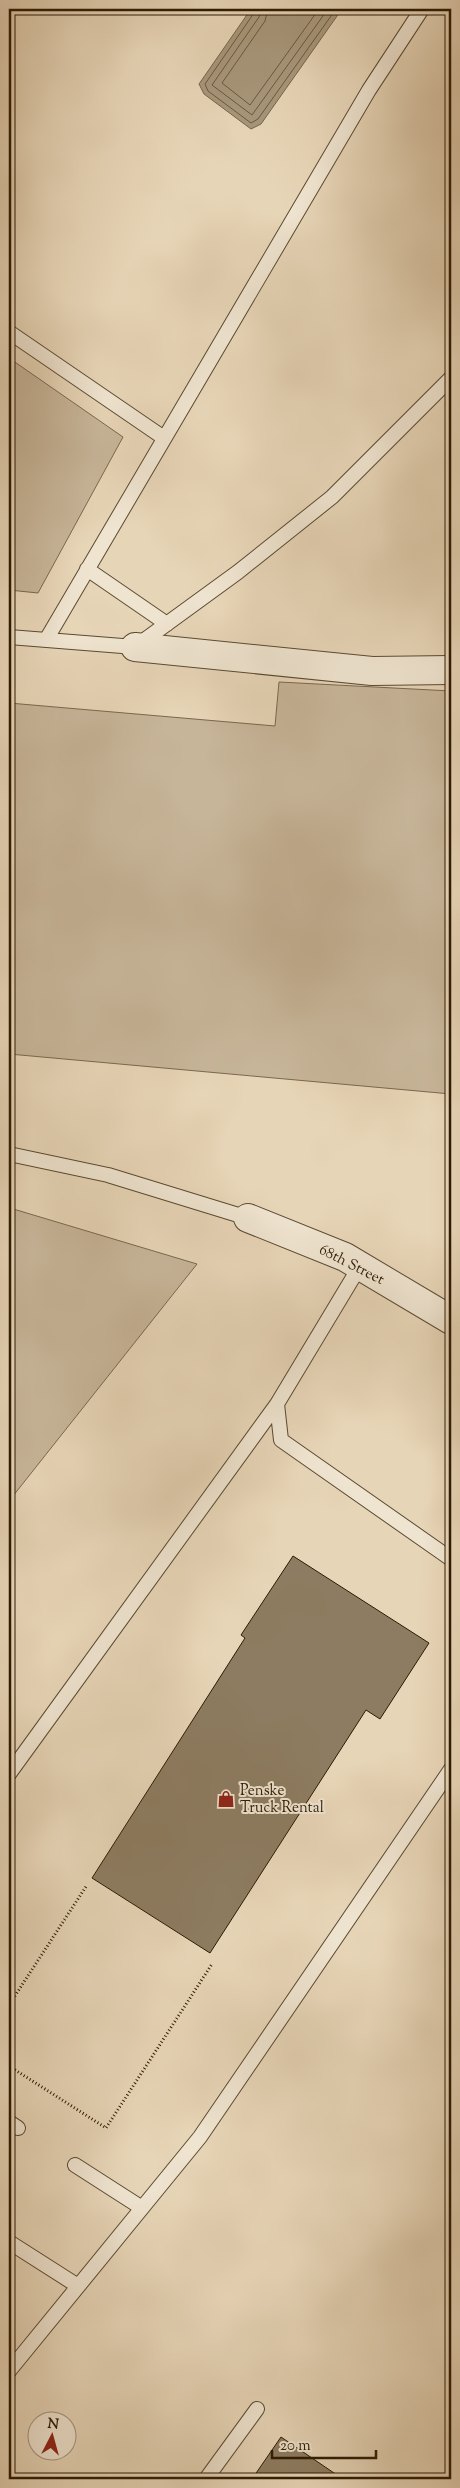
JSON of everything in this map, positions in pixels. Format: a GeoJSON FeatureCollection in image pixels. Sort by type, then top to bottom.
{"type":"FeatureCollection","features":[{"type":"Feature","properties":{"kind":"street"},"geometry":{"type":"LineString","coordinates":[[136,647],[372,671],[451,670]]}},
{"type":"Feature","properties":{"kind":"street","name":"68th Street"},"geometry":{"type":"LineString","coordinates":[[248,1218],[346,1257],[451,1320]]}},
{"type":"Feature","properties":{"kind":"lane"},"geometry":{"type":"LineString","coordinates":[[46,640],[369,90],[422,9]]}},
{"type":"Feature","properties":{"kind":"lane"},"geometry":{"type":"LineString","coordinates":[[9,332],[164,438]]}},
{"type":"Feature","properties":{"kind":"lane"},"geometry":{"type":"LineString","coordinates":[[9,637],[136,647],[238,572],[332,497],[451,378]]}},
{"type":"Feature","properties":{"kind":"lane"},"geometry":{"type":"LineString","coordinates":[[87,569],[167,624]]}},
{"type":"Feature","properties":{"kind":"lane"},"geometry":{"type":"LineString","coordinates":[[9,1154],[108,1175],[248,1218]]}},
{"type":"Feature","properties":{"kind":"lane"},"geometry":{"type":"LineString","coordinates":[[9,1774],[277,1404],[360,1266]]}},
{"type":"Feature","properties":{"kind":"lane"},"geometry":{"type":"LineString","coordinates":[[277,1404],[280,1440],[451,1559]]}},
{"type":"Feature","properties":{"kind":"lane"},"geometry":{"type":"LineString","coordinates":[[9,2371],[200,2137],[451,1768]]}},
{"type":"Feature","properties":{"kind":"lane"},"geometry":{"type":"LineString","coordinates":[[75,2165],[142,2208]]}},
{"type":"Feature","properties":{"kind":"lane"},"geometry":{"type":"LineString","coordinates":[[9,2242],[78,2286]]}},
{"type":"Feature","properties":{"kind":"lane"},"geometry":{"type":"LineString","coordinates":[[206,2479],[257,2409]]}},
{"type":"Feature","properties":{"kind":"path"},"geometry":{"type":"LineString","coordinates":[[9,2005],[87,1884]]}},
{"type":"Feature","properties":{"kind":"path"},"geometry":{"type":"LineString","coordinates":[[9,2066],[106,2128],[212,1964]]}},
{"type":"Feature","properties":{"kind":"shaded area"},"geometry":{"type":"Polygon","coordinates":[[[9,358],[123,437],[38,593],[9,590],[9,358]]]}},
{"type":"Feature","properties":{"kind":"shaded area"},"geometry":{"type":"Polygon","coordinates":[[[279,682],[451,691],[451,1094],[9,1054],[9,703],[275,726],[279,682]]]}},
{"type":"Feature","properties":{"kind":"shaded area"},"geometry":{"type":"Polygon","coordinates":[[[10,1208],[197,1264],[9,1501],[9,1222],[10,1208]]]}},
{"type":"Feature","properties":{"kind":"water"},"geometry":{"type":"Polygon","coordinates":[[[251,9],[342,9],[261,124],[251,129],[204,94],[199,84],[251,9]]]}},
{"type":"Feature","properties":{"kind":"building","name":"Penske Truck Rental"},"geometry":{"type":"Polygon","coordinates":[[[293,1556],[429,1643],[380,1719],[366,1710],[210,1953],[92,1878],[245,1638],[241,1635],[293,1556]]]}},
{"type":"Feature","properties":{"kind":"building"},"geometry":{"type":"Polygon","coordinates":[[[281,2437],[337,2475],[334,2479],[252,2479],[281,2437]]]}},
{"type":"Feature","properties":{"kind":"place","name":"Penske Truck Rental"},"geometry":{"type":"Point","coordinates":[226,1799]}}]}
